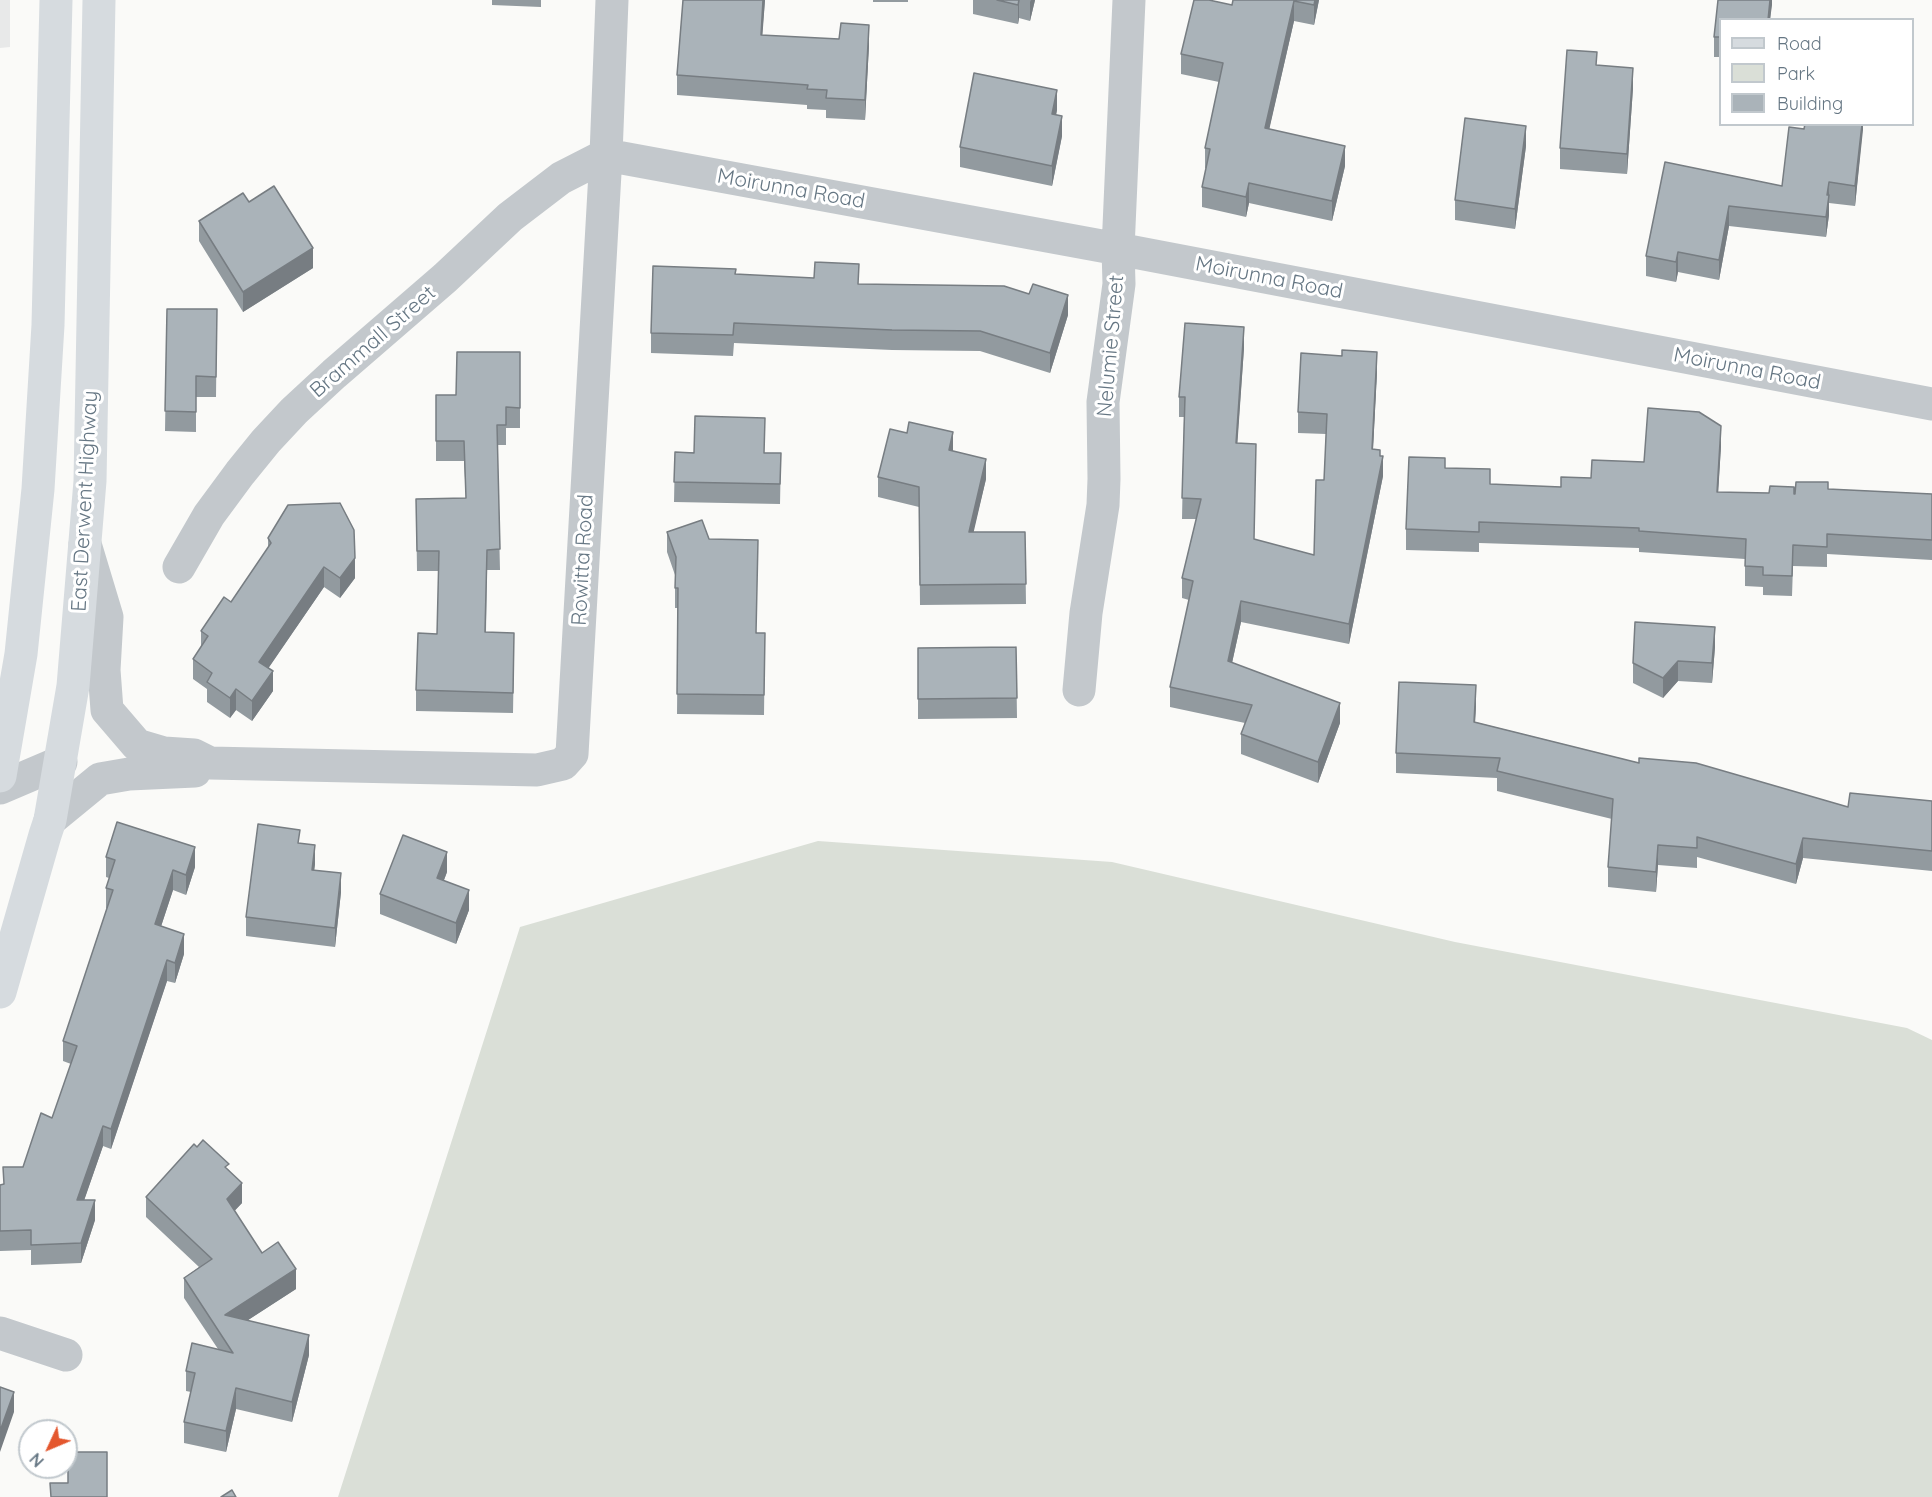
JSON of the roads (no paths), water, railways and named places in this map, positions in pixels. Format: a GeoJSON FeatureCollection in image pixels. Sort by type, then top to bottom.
{"type":"FeatureCollection","features":[{"type":"Feature","properties":{"kind":"main road"},"geometry":{"type":"LineString","coordinates":[[2,758],[21,654],[38,489],[48,325],[56,0]]}},
{"type":"Feature","properties":{"kind":"main road","name":"East Derwent Highway"},"geometry":{"type":"LineString","coordinates":[[0,992],[51,820],[73,686],[90,481],[99,0]]}},
{"type":"Feature","properties":{"kind":"street","name":"Rowitta Road"},"geometry":{"type":"LineString","coordinates":[[85,544],[107,617],[104,670],[107,710],[137,745],[164,753],[194,755],[210,764],[537,770],[563,764],[572,754],[606,155],[612,0]]}},
{"type":"Feature","properties":{"kind":"street","name":"Nelumie Street"},"geometry":{"type":"LineString","coordinates":[[1079,690],[1086,613],[1102,505],[1103,402],[1119,284],[1118,249],[1129,0]]}},
{"type":"Feature","properties":{"kind":"street","name":"Moirunna Road"},"geometry":{"type":"LineString","coordinates":[[606,155],[1118,249],[1932,404]]}},
{"type":"Feature","properties":{"kind":"street","name":"Brammall Street"},"geometry":{"type":"LineString","coordinates":[[179,567],[209,515],[266,441],[294,411],[445,278],[510,217],[561,178],[606,155]]}},
{"type":"Feature","properties":{"kind":"street"},"geometry":{"type":"LineString","coordinates":[[2,758],[61,762]]}},
{"type":"Feature","properties":{"kind":"street"},"geometry":{"type":"LineString","coordinates":[[0,788],[61,762]]}},
{"type":"Feature","properties":{"kind":"street","name":"Rowitta Road"},"geometry":{"type":"LineString","coordinates":[[51,820],[100,779],[129,774],[197,771],[210,764]]}},
{"type":"Feature","properties":{"kind":"street"},"geometry":{"type":"LineString","coordinates":[[0,1333],[66,1355]]}}]}
